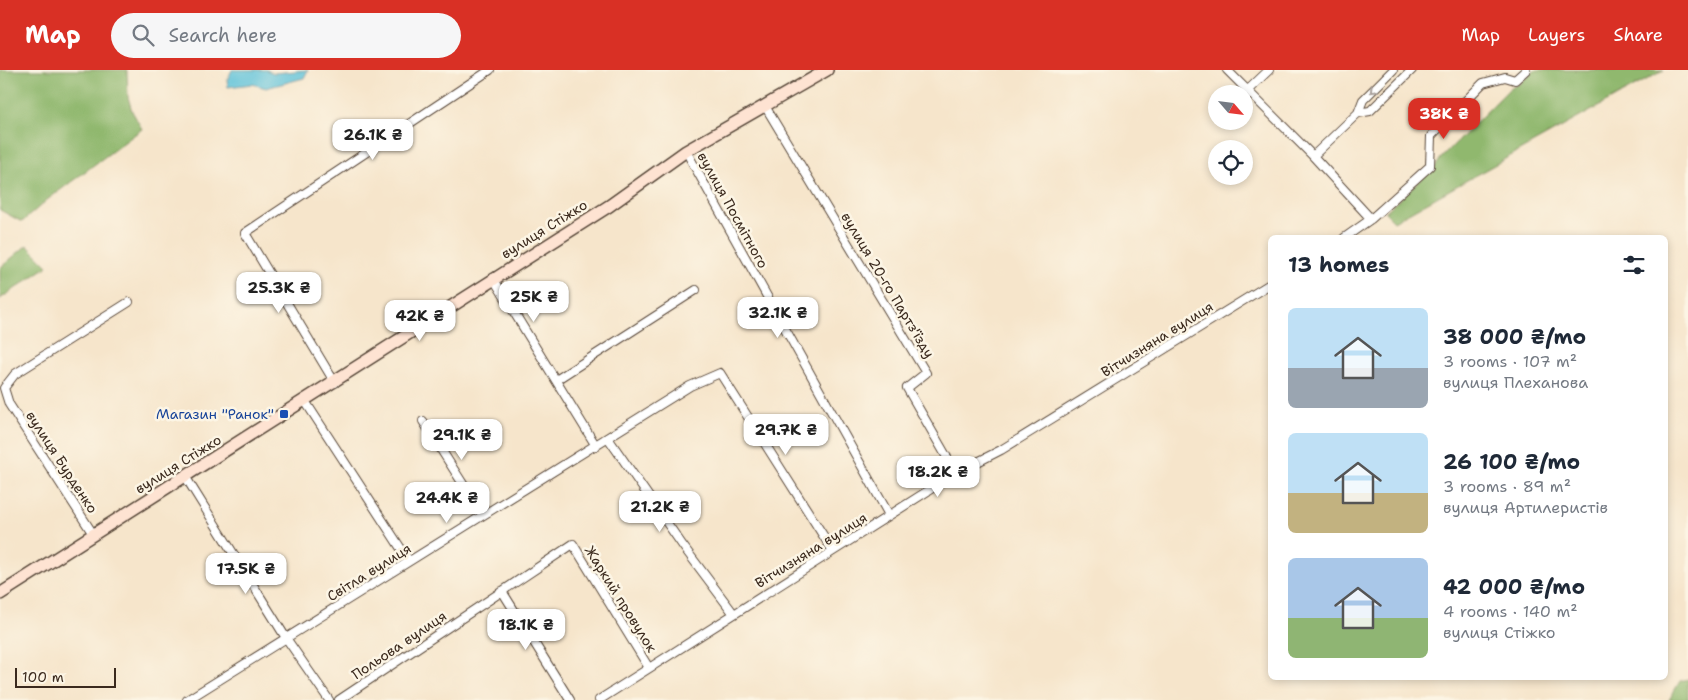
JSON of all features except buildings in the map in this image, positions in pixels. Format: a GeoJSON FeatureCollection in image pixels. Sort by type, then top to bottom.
{"type":"FeatureCollection","features":[{"type":"Feature","properties":{"kind":"street"},"geometry":{"type":"LineString","coordinates":[[335,383],[244,233],[490,70]]}},
{"type":"Feature","properties":{"kind":"street","name":"вулиця Стіжко"},"geometry":{"type":"LineString","coordinates":[[0,594],[335,383],[493,278],[609,206],[686,151],[827,70]]}},
{"type":"Feature","properties":{"kind":"street"},"geometry":{"type":"LineString","coordinates":[[1226,70],[1241,85]]}},
{"type":"Feature","properties":{"kind":"street"},"geometry":{"type":"LineString","coordinates":[[1253,85],[1269,70]]}},
{"type":"Feature","properties":{"kind":"street"},"geometry":{"type":"LineString","coordinates":[[1313,156],[1358,113],[1363,100],[1393,70]]}},
{"type":"Feature","properties":{"kind":"street"},"geometry":{"type":"LineString","coordinates":[[1358,113],[1370,111],[1412,70]]}},
{"type":"Feature","properties":{"kind":"street"},"geometry":{"type":"LineString","coordinates":[[1348,235],[1371,218],[1430,166],[1431,136],[1483,83],[1505,77],[1515,80],[1526,70]]}},
{"type":"Feature","properties":{"kind":"street"},"geometry":{"type":"LineString","coordinates":[[1253,97],[1313,156],[1371,218]]}},
{"type":"Feature","properties":{"kind":"street","name":"вулиця 20-го Партз'їзду"},"geometry":{"type":"LineString","coordinates":[[765,106],[926,373],[907,388],[956,473]]}},
{"type":"Feature","properties":{"kind":"street","name":"вулиця Посмітного"},"geometry":{"type":"LineString","coordinates":[[686,151],[889,516]]}},
{"type":"Feature","properties":{"kind":"street"},"geometry":{"type":"LineString","coordinates":[[493,278],[596,446]]}},
{"type":"Feature","properties":{"kind":"street","name":"Вітчизняна вулиця"},"geometry":{"type":"LineString","coordinates":[[599,700],[956,473],[1000,450],[1268,285]]}},
{"type":"Feature","properties":{"kind":"street"},"geometry":{"type":"LineString","coordinates":[[556,380],[696,290]]}},
{"type":"Feature","properties":{"kind":"street"},"geometry":{"type":"LineString","coordinates":[[2,397],[4,388],[15,374],[129,302]]}},
{"type":"Feature","properties":{"kind":"street","name":"Світла вулиця"},"geometry":{"type":"LineString","coordinates":[[187,700],[482,514],[596,446],[690,386],[720,373],[833,551]]}},
{"type":"Feature","properties":{"kind":"street","name":"вулиця Бурденко"},"geometry":{"type":"LineString","coordinates":[[2,397],[9,404],[93,534]]}},
{"type":"Feature","properties":{"kind":"street"},"geometry":{"type":"LineString","coordinates":[[305,401],[409,561]]}},
{"type":"Feature","properties":{"kind":"street"},"geometry":{"type":"LineString","coordinates":[[423,420],[482,514]]}},
{"type":"Feature","properties":{"kind":"street"},"geometry":{"type":"LineString","coordinates":[[608,438],[683,546],[734,614]]}},
{"type":"Feature","properties":{"kind":"street"},"geometry":{"type":"LineString","coordinates":[[185,476],[286,638],[329,700]]}},
{"type":"Feature","properties":{"kind":"street","name":"Польова вулиця"},"geometry":{"type":"LineString","coordinates":[[339,700],[573,544]]}},
{"type":"Feature","properties":{"kind":"street","name":"Жаркий провулок"},"geometry":{"type":"LineString","coordinates":[[573,544],[648,668]]}},
{"type":"Feature","properties":{"kind":"street"},"geometry":{"type":"LineString","coordinates":[[502,590],[570,700]]}},
{"type":"Feature","properties":{"kind":"green space"},"geometry":{"type":"Polygon","coordinates":[[[0,70],[127,70],[128,97],[132,111],[142,129],[47,200],[22,222],[0,210],[0,70]]]}},
{"type":"Feature","properties":{"kind":"green space"},"geometry":{"type":"Polygon","coordinates":[[[1534,70],[1664,70],[1394,221],[1385,212],[1436,166],[1441,158],[1509,89],[1519,84],[1534,70]]]}},
{"type":"Feature","properties":{"kind":"green space"},"geometry":{"type":"Polygon","coordinates":[[[27,245],[48,266],[0,299],[0,268],[27,245]]]}},
{"type":"Feature","properties":{"kind":"green space"},"geometry":{"type":"Polygon","coordinates":[[[1688,679],[1688,700],[1669,700],[1680,681],[1688,679]]]}},
{"type":"Feature","properties":{"kind":"water"},"geometry":{"type":"Polygon","coordinates":[[[232,70],[266,70],[274,73],[308,70],[304,78],[266,88],[252,84],[228,87],[227,80],[232,70]]]}},
{"type":"Feature","properties":{"kind":"place","name":"Магазин \"Ранок\""},"geometry":{"type":"Point","coordinates":[284,414]}}]}
